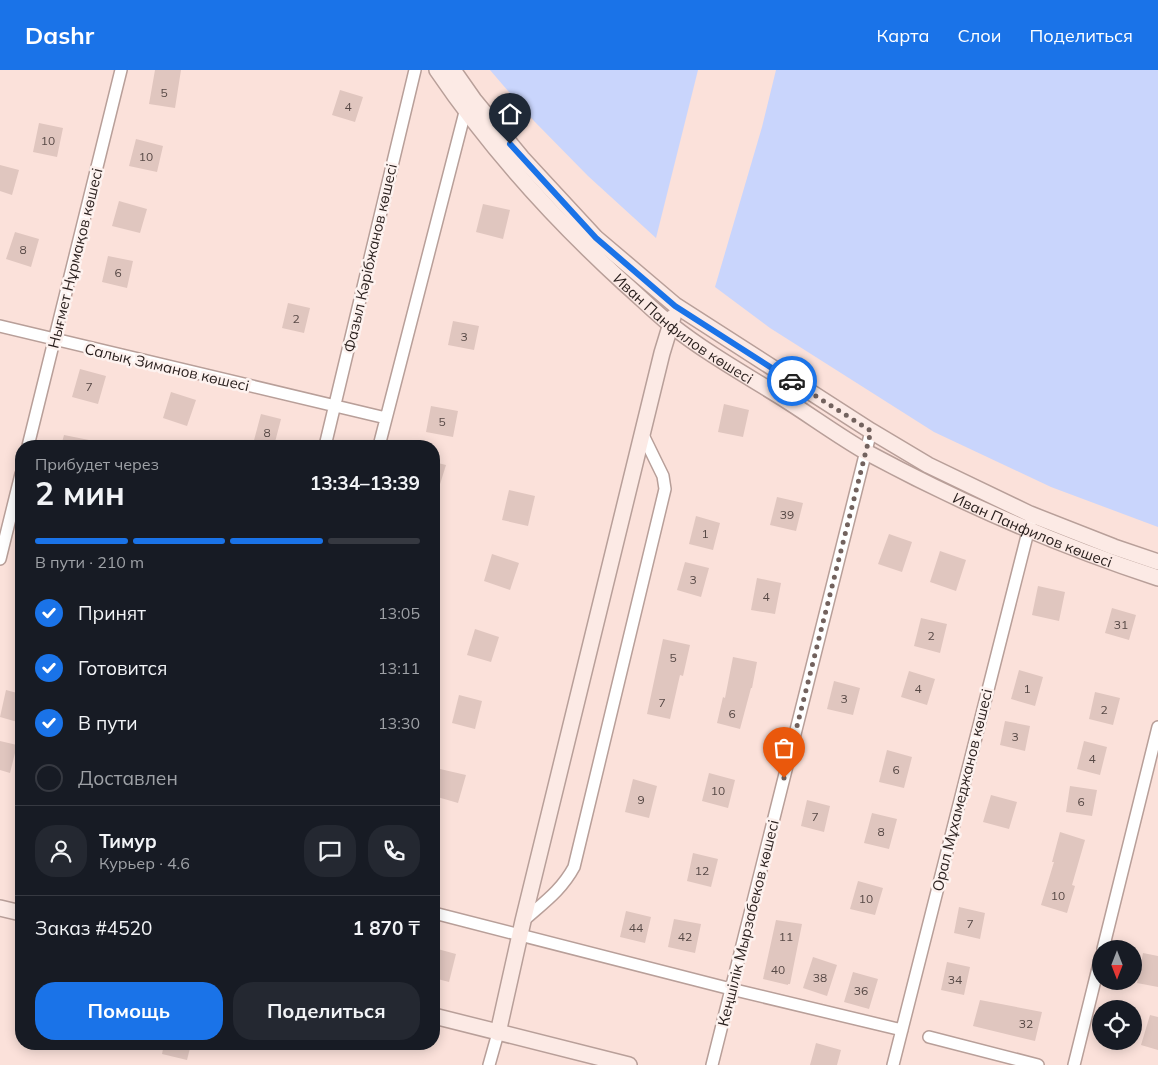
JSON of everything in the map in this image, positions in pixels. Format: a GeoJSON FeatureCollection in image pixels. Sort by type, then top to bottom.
{"type":"FeatureCollection","features":[{"type":"Feature","properties":{"kind":"street","name":"Нығмет Нұрмақов көшесі"},"geometry":{"type":"LineString","coordinates":[[30,440],[121,70]]}},
{"type":"Feature","properties":{"kind":"street","name":"Фазыл Кәрібжанов көшесі"},"geometry":{"type":"LineString","coordinates":[[326,440],[415,70]]}},
{"type":"Feature","properties":{"kind":"street","name":"Иван Панфилов көшесі"},"geometry":{"type":"LineString","coordinates":[[437,70],[596,238],[675,306],[871,431],[928,465],[1032,515],[1158,562]]}},
{"type":"Feature","properties":{"kind":"street","name":"Иван Панфилов көшесі"},"geometry":{"type":"LineString","coordinates":[[453,70],[470,106],[514,171],[585,248],[671,324],[703,348],[866,451],[952,495],[1028,530],[1110,562],[1158,578]]}},
{"type":"Feature","properties":{"kind":"street"},"geometry":{"type":"LineString","coordinates":[[380,440],[470,106]]}},
{"type":"Feature","properties":{"kind":"street"},"geometry":{"type":"LineString","coordinates":[[489,1065],[642,433],[675,306]]}},
{"type":"Feature","properties":{"kind":"street","name":"Салық Зиманов көшесі"},"geometry":{"type":"LineString","coordinates":[[0,326],[386,418]]}},
{"type":"Feature","properties":{"kind":"street","name":"Кеңшілік Мырзабеков көшесі"},"geometry":{"type":"LineString","coordinates":[[712,1065],[871,431]]}},
{"type":"Feature","properties":{"kind":"street"},"geometry":{"type":"LineString","coordinates":[[521,927],[556,893],[567,880],[574,866],[665,489],[663,476],[642,433]]}},
{"type":"Feature","properties":{"kind":"street"},"geometry":{"type":"LineString","coordinates":[[0,559],[15,498]]}},
{"type":"Feature","properties":{"kind":"street","name":"Орал Мұхамеджанов көшесі"},"geometry":{"type":"LineString","coordinates":[[893,1065],[1032,515]]}},
{"type":"Feature","properties":{"kind":"street"},"geometry":{"type":"LineString","coordinates":[[1105,940],[1158,726]]}},
{"type":"Feature","properties":{"kind":"street"},"geometry":{"type":"LineString","coordinates":[[0,908],[15,912]]}},
{"type":"Feature","properties":{"kind":"street"},"geometry":{"type":"LineString","coordinates":[[440,913],[521,927],[731,989],[902,1030]]}},
{"type":"Feature","properties":{"kind":"street"},"geometry":{"type":"LineString","coordinates":[[1074,1065],[1093,990]]}},
{"type":"Feature","properties":{"kind":"street"},"geometry":{"type":"LineString","coordinates":[[440,1018],[629,1065]]}},
{"type":"Feature","properties":{"kind":"street"},"geometry":{"type":"LineString","coordinates":[[929,1037],[1038,1065]]}},
{"type":"Feature","properties":{"kind":"shaded area"},"geometry":{"type":"Polygon","coordinates":[[[490,70],[698,70],[656,238],[588,176],[534,121],[490,70]]]}},
{"type":"Feature","properties":{"kind":"shaded area"},"geometry":{"type":"Polygon","coordinates":[[[776,70],[1158,70],[1158,527],[1051,487],[934,432],[770,328],[715,287],[762,127],[776,70]]]}},
{"type":"Feature","properties":{"kind":"building"},"geometry":{"type":"Polygon","coordinates":[[[155,70],[181,70],[175,108],[149,104],[155,70]]]}},
{"type":"Feature","properties":{"kind":"building"},"geometry":{"type":"Polygon","coordinates":[[[340,90],[363,97],[355,122],[332,115],[340,90]]]}},
{"type":"Feature","properties":{"kind":"building"},"geometry":{"type":"Polygon","coordinates":[[[39,123],[63,128],[57,157],[33,152],[39,123]]]}},
{"type":"Feature","properties":{"kind":"building"},"geometry":{"type":"Polygon","coordinates":[[[136,139],[163,146],[157,172],[129,166],[136,139]]]}},
{"type":"Feature","properties":{"kind":"building"},"geometry":{"type":"Polygon","coordinates":[[[0,165],[19,170],[12,195],[0,191],[0,165]]]}},
{"type":"Feature","properties":{"kind":"building"},"geometry":{"type":"Polygon","coordinates":[[[119,201],[147,209],[140,233],[112,226],[119,201]]]}},
{"type":"Feature","properties":{"kind":"building"},"geometry":{"type":"Polygon","coordinates":[[[483,204],[510,210],[503,239],[476,232],[483,204]]]}},
{"type":"Feature","properties":{"kind":"building"},"geometry":{"type":"Polygon","coordinates":[[[15,232],[39,239],[31,267],[6,259],[15,232]]]}},
{"type":"Feature","properties":{"kind":"building"},"geometry":{"type":"Polygon","coordinates":[[[108,256],[133,261],[127,288],[102,282],[108,256]]]}},
{"type":"Feature","properties":{"kind":"building"},"geometry":{"type":"Polygon","coordinates":[[[288,303],[310,308],[304,333],[282,328],[288,303]]]}},
{"type":"Feature","properties":{"kind":"building"},"geometry":{"type":"Polygon","coordinates":[[[453,321],[479,326],[474,350],[448,345],[453,321]]]}},
{"type":"Feature","properties":{"kind":"building"},"geometry":{"type":"Polygon","coordinates":[[[80,369],[106,376],[98,404],[72,397],[80,369]]]}},
{"type":"Feature","properties":{"kind":"building"},"geometry":{"type":"Polygon","coordinates":[[[171,392],[196,400],[187,426],[163,418],[171,392]]]}},
{"type":"Feature","properties":{"kind":"building"},"geometry":{"type":"Polygon","coordinates":[[[724,404],[749,410],[743,437],[718,432],[724,404]]]}},
{"type":"Feature","properties":{"kind":"building"},"geometry":{"type":"Polygon","coordinates":[[[431,406],[458,411],[453,437],[426,432],[431,406]]]}},
{"type":"Feature","properties":{"kind":"building"},"geometry":{"type":"Polygon","coordinates":[[[261,414],[281,419],[276,440],[254,440],[261,414]]]}},
{"type":"Feature","properties":{"kind":"building"},"geometry":{"type":"Polygon","coordinates":[[[64,435],[89,440],[63,440],[64,435]]]}},
{"type":"Feature","properties":{"kind":"building"},"geometry":{"type":"Polygon","coordinates":[[[440,464],[446,465],[440,484],[440,464]]]}},
{"type":"Feature","properties":{"kind":"building"},"geometry":{"type":"Polygon","coordinates":[[[509,490],[535,496],[528,526],[502,520],[509,490]]]}},
{"type":"Feature","properties":{"kind":"building"},"geometry":{"type":"Polygon","coordinates":[[[777,497],[803,503],[796,531],[770,525],[777,497]]]}},
{"type":"Feature","properties":{"kind":"building"},"geometry":{"type":"Polygon","coordinates":[[[696,516],[720,523],[713,550],[689,544],[696,516]]]}},
{"type":"Feature","properties":{"kind":"building"},"geometry":{"type":"Polygon","coordinates":[[[889,534],[912,542],[902,572],[878,564],[889,534]]]}},
{"type":"Feature","properties":{"kind":"building"},"geometry":{"type":"Polygon","coordinates":[[[940,551],[966,560],[956,591],[930,582],[940,551]]]}},
{"type":"Feature","properties":{"kind":"building"},"geometry":{"type":"Polygon","coordinates":[[[492,554],[519,563],[510,590],[484,581],[492,554]]]}},
{"type":"Feature","properties":{"kind":"building"},"geometry":{"type":"Polygon","coordinates":[[[685,562],[709,568],[701,597],[677,590],[685,562]]]}},
{"type":"Feature","properties":{"kind":"building"},"geometry":{"type":"Polygon","coordinates":[[[757,578],[781,583],[775,614],[751,610],[757,578]]]}},
{"type":"Feature","properties":{"kind":"building"},"geometry":{"type":"Polygon","coordinates":[[[1038,586],[1065,592],[1059,621],[1032,615],[1038,586]]]}},
{"type":"Feature","properties":{"kind":"building"},"geometry":{"type":"Polygon","coordinates":[[[1112,608],[1136,615],[1129,640],[1105,633],[1112,608]]]}},
{"type":"Feature","properties":{"kind":"building"},"geometry":{"type":"Polygon","coordinates":[[[921,618],[947,624],[940,653],[914,646],[921,618]]]}},
{"type":"Feature","properties":{"kind":"building"},"geometry":{"type":"Polygon","coordinates":[[[475,629],[499,637],[491,662],[467,655],[475,629]]]}},
{"type":"Feature","properties":{"kind":"building"},"geometry":{"type":"Polygon","coordinates":[[[663,639],[690,645],[683,676],[680,675],[670,719],[647,714],[663,639]]]}},
{"type":"Feature","properties":{"kind":"building"},"geometry":{"type":"Polygon","coordinates":[[[733,657],[757,662],[752,688],[740,729],[717,723],[723,697],[725,698],[733,657]]]}},
{"type":"Feature","properties":{"kind":"building"},"geometry":{"type":"Polygon","coordinates":[[[1019,670],[1043,677],[1035,706],[1011,699],[1019,670]]]}},
{"type":"Feature","properties":{"kind":"building"},"geometry":{"type":"Polygon","coordinates":[[[909,671],[935,679],[927,705],[901,697],[909,671]]]}},
{"type":"Feature","properties":{"kind":"building"},"geometry":{"type":"Polygon","coordinates":[[[834,681],[860,688],[853,715],[827,709],[834,681]]]}},
{"type":"Feature","properties":{"kind":"building"},"geometry":{"type":"Polygon","coordinates":[[[6,690],[15,692],[15,721],[0,717],[6,690]]]}},
{"type":"Feature","properties":{"kind":"building"},"geometry":{"type":"Polygon","coordinates":[[[1095,692],[1120,698],[1113,725],[1089,719],[1095,692]]]}},
{"type":"Feature","properties":{"kind":"building"},"geometry":{"type":"Polygon","coordinates":[[[459,695],[482,701],[475,729],[452,723],[459,695]]]}},
{"type":"Feature","properties":{"kind":"building"},"geometry":{"type":"Polygon","coordinates":[[[1005,721],[1030,726],[1025,751],[1000,745],[1005,721]]]}},
{"type":"Feature","properties":{"kind":"building"},"geometry":{"type":"Polygon","coordinates":[[[0,741],[15,745],[10,773],[0,770],[0,741]]]}},
{"type":"Feature","properties":{"kind":"building"},"geometry":{"type":"Polygon","coordinates":[[[1084,741],[1107,747],[1100,775],[1077,769],[1084,741]]]}},
{"type":"Feature","properties":{"kind":"building"},"geometry":{"type":"Polygon","coordinates":[[[887,750],[912,757],[904,788],[879,782],[887,750]]]}},
{"type":"Feature","properties":{"kind":"building"},"geometry":{"type":"Polygon","coordinates":[[[440,769],[466,775],[458,803],[440,798],[440,769]]]}},
{"type":"Feature","properties":{"kind":"building"},"geometry":{"type":"Polygon","coordinates":[[[709,773],[735,780],[728,808],[702,801],[709,773]]]}},
{"type":"Feature","properties":{"kind":"building"},"geometry":{"type":"Polygon","coordinates":[[[633,779],[657,786],[649,818],[625,812],[633,779]]]}},
{"type":"Feature","properties":{"kind":"building"},"geometry":{"type":"Polygon","coordinates":[[[1070,786],[1097,790],[1092,816],[1066,812],[1070,786]]]}},
{"type":"Feature","properties":{"kind":"building"},"geometry":{"type":"Polygon","coordinates":[[[991,795],[1017,802],[1009,829],[983,822],[991,795]]]}},
{"type":"Feature","properties":{"kind":"building"},"geometry":{"type":"Polygon","coordinates":[[[807,800],[830,806],[824,832],[801,826],[807,800]]]}},
{"type":"Feature","properties":{"kind":"building"},"geometry":{"type":"Polygon","coordinates":[[[872,813],[897,819],[889,849],[864,843],[872,813]]]}},
{"type":"Feature","properties":{"kind":"building"},"geometry":{"type":"Polygon","coordinates":[[[1060,832],[1085,840],[1072,885],[1075,886],[1067,913],[1041,905],[1054,862],[1052,862],[1060,832]]]}},
{"type":"Feature","properties":{"kind":"building"},"geometry":{"type":"Polygon","coordinates":[[[693,853],[718,859],[711,887],[687,881],[693,853]]]}},
{"type":"Feature","properties":{"kind":"building"},"geometry":{"type":"Polygon","coordinates":[[[858,881],[883,888],[875,915],[850,909],[858,881]]]}},
{"type":"Feature","properties":{"kind":"building"},"geometry":{"type":"Polygon","coordinates":[[[959,907],[985,913],[980,939],[954,933],[959,907]]]}},
{"type":"Feature","properties":{"kind":"building"},"geometry":{"type":"Polygon","coordinates":[[[626,911],[651,917],[645,943],[620,937],[626,911]]]}},
{"type":"Feature","properties":{"kind":"building"},"geometry":{"type":"Polygon","coordinates":[[[674,919],[701,924],[695,953],[668,947],[674,919]]]}},
{"type":"Feature","properties":{"kind":"building"},"geometry":{"type":"Polygon","coordinates":[[[776,920],[802,924],[790,984],[788,985],[763,979],[776,920]]]}},
{"type":"Feature","properties":{"kind":"building"},"geometry":{"type":"Polygon","coordinates":[[[440,950],[456,954],[449,982],[440,980],[440,950]]]}},
{"type":"Feature","properties":{"kind":"building"},"geometry":{"type":"Polygon","coordinates":[[[1143,953],[1158,956],[1158,987],[1142,984],[1143,953]]]}},
{"type":"Feature","properties":{"kind":"building"},"geometry":{"type":"Polygon","coordinates":[[[813,957],[837,965],[827,996],[803,988],[813,957]]]}},
{"type":"Feature","properties":{"kind":"building"},"geometry":{"type":"Polygon","coordinates":[[[947,962],[970,967],[964,995],[941,990],[947,962]]]}},
{"type":"Feature","properties":{"kind":"building"},"geometry":{"type":"Polygon","coordinates":[[[853,972],[878,979],[869,1009],[844,1002],[853,972]]]}},
{"type":"Feature","properties":{"kind":"building"},"geometry":{"type":"Polygon","coordinates":[[[980,1000],[1042,1012],[1035,1041],[973,1026],[980,1000]]]}},
{"type":"Feature","properties":{"kind":"building"},"geometry":{"type":"Polygon","coordinates":[[[1150,1015],[1158,1017],[1158,1050],[1142,1045],[1150,1015]]]}},
{"type":"Feature","properties":{"kind":"building"},"geometry":{"type":"Polygon","coordinates":[[[816,1043],[841,1050],[837,1065],[810,1065],[816,1043]]]}},
{"type":"Feature","properties":{"kind":"building"},"geometry":{"type":"Polygon","coordinates":[[[163,1050],[190,1050],[187,1060],[162,1054],[163,1050]]]}},
{"type":"Feature","properties":{"kind":"way so far"},"geometry":{"type":"LineString","coordinates":[[784,778],[871,431],[792,381]]}},
{"type":"Feature","properties":{"kind":"route"},"geometry":{"type":"LineString","coordinates":[[510,144],[596,238],[675,306],[792,381]]}}]}
